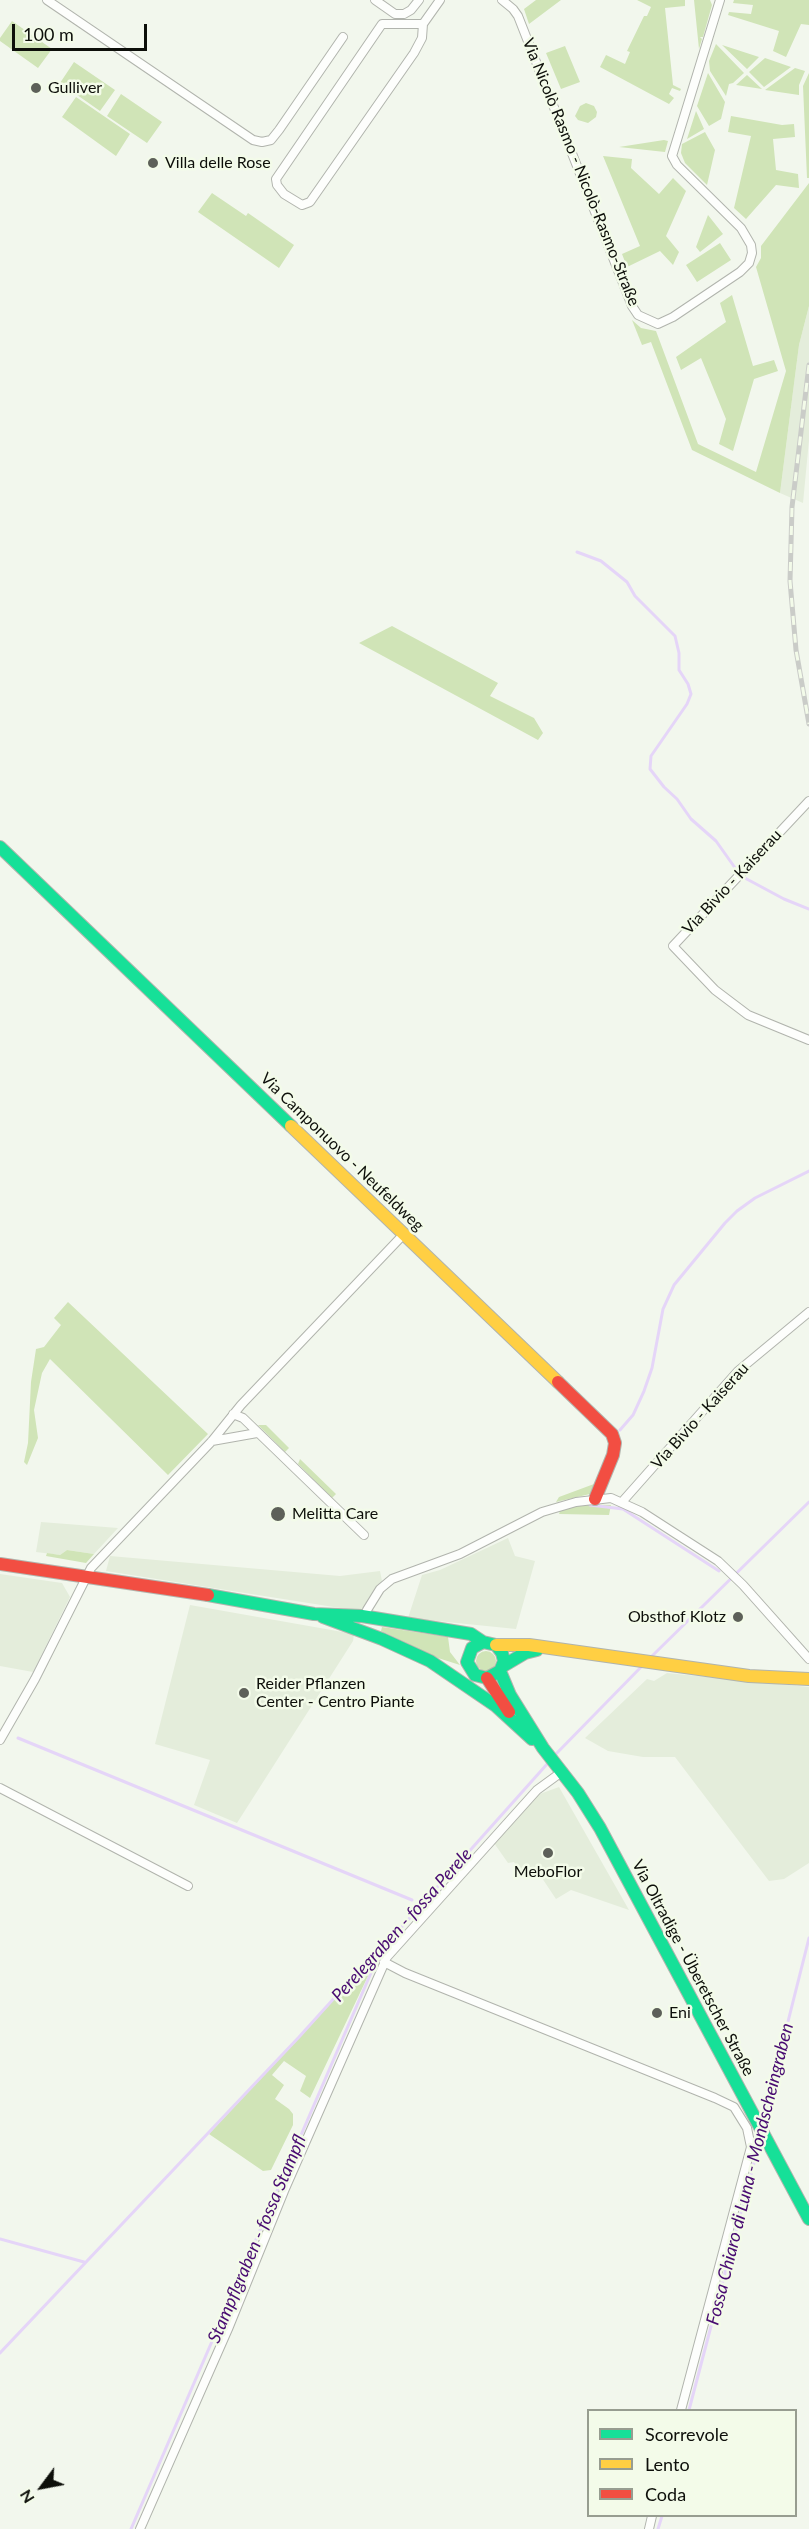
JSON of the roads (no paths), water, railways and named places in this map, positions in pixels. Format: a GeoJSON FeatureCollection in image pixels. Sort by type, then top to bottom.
{"type":"FeatureCollection","features":[{"type":"Feature","properties":{"kind":"main road","name":"Via Camponuovo - Neufeldweg"},"geometry":{"type":"LineString","coordinates":[[0,847],[401,1237],[612,1434],[615,1443],[613,1455],[595,1499]]}},
{"type":"Feature","properties":{"kind":"main road"},"geometry":{"type":"LineString","coordinates":[[0,1564],[314,1614],[362,1616],[471,1634],[483,1642],[496,1645],[545,1647],[749,1676],[809,1678]]}},
{"type":"Feature","properties":{"kind":"main road"},"geometry":{"type":"LineString","coordinates":[[314,1614],[382,1639],[430,1661],[496,1707],[541,1747]]}},
{"type":"Feature","properties":{"kind":"main road"},"geometry":{"type":"LineString","coordinates":[[483,1642],[475,1645],[468,1654],[470,1669],[475,1675],[487,1678],[507,1709],[541,1747]]}},
{"type":"Feature","properties":{"kind":"main road"},"geometry":{"type":"LineString","coordinates":[[496,1645],[502,1653],[502,1668],[510,1695],[541,1747]]}},
{"type":"Feature","properties":{"kind":"main road"},"geometry":{"type":"LineString","coordinates":[[487,1678],[525,1653],[545,1647]]}},
{"type":"Feature","properties":{"kind":"main road"},"geometry":{"type":"LineString","coordinates":[[430,1661],[470,1669]]}},
{"type":"Feature","properties":{"kind":"main road","name":"Via Oltradige - Überetscher Straße"},"geometry":{"type":"LineString","coordinates":[[541,1747],[560,1767],[600,1828],[809,2219]]}},
{"type":"Feature","properties":{"kind":"street"},"geometry":{"type":"LineString","coordinates":[[47,0],[253,140],[262,142],[271,140],[279,130],[344,37]]}},
{"type":"Feature","properties":{"kind":"street"},"geometry":{"type":"LineString","coordinates":[[375,0],[395,14],[404,14],[411,10],[419,0]]}},
{"type":"Feature","properties":{"kind":"street"},"geometry":{"type":"LineString","coordinates":[[423,24],[382,24],[276,179],[277,185],[284,194],[302,205],[310,202],[414,53],[422,38],[423,24],[440,0]]}},
{"type":"Feature","properties":{"kind":"street","name":"Via Nicolò Rasmo - Nicolò-Rasmo-Straße"},"geometry":{"type":"LineString","coordinates":[[501,0],[518,16],[632,306],[638,315],[658,324],[673,317],[740,272],[749,263],[752,253],[751,245],[741,228],[677,165],[672,156],[720,0]]}},
{"type":"Feature","properties":{"kind":"street","name":"Via Bivio - Kaiserau"},"geometry":{"type":"LineString","coordinates":[[809,801],[673,946],[715,990],[748,1015],[809,1040]]}},
{"type":"Feature","properties":{"kind":"street"},"geometry":{"type":"LineString","coordinates":[[0,1740],[35,1679],[86,1577],[114,1543],[212,1441],[233,1414],[401,1237]]}},
{"type":"Feature","properties":{"kind":"street","name":"Via Bivio - Kaiserau"},"geometry":{"type":"LineString","coordinates":[[622,1502],[738,1371],[809,1312]]}},
{"type":"Feature","properties":{"kind":"street"},"geometry":{"type":"LineString","coordinates":[[233,1414],[243,1418],[364,1535]]}},
{"type":"Feature","properties":{"kind":"street"},"geometry":{"type":"LineString","coordinates":[[212,1441],[257,1433]]}},
{"type":"Feature","properties":{"kind":"street"},"geometry":{"type":"LineString","coordinates":[[367,1610],[380,1589],[392,1579],[460,1554],[542,1512],[595,1499],[611,1498],[622,1502],[718,1561],[809,1659]]}},
{"type":"Feature","properties":{"kind":"street"},"geometry":{"type":"LineString","coordinates":[[140,2529],[384,1962],[560,1767]]}},
{"type":"Feature","properties":{"kind":"street"},"geometry":{"type":"LineString","coordinates":[[0,1788],[188,1887]]}},
{"type":"Feature","properties":{"kind":"street"},"geometry":{"type":"LineString","coordinates":[[384,1962],[405,1973],[734,2107],[747,2128],[751,2147],[681,2409]]}},
{"type":"Feature","properties":{"kind":"waterway"},"geometry":{"type":"LineString","coordinates":[[577,552],[601,561],[627,582],[635,596],[675,636],[679,653],[679,670],[691,694],[687,704],[651,756],[650,769],[677,799],[691,819],[716,841],[738,872]]}},
{"type":"Feature","properties":{"kind":"waterway"},"geometry":{"type":"LineString","coordinates":[[743,877],[784,899],[809,909]]}},
{"type":"Feature","properties":{"kind":"waterway"},"geometry":{"type":"LineString","coordinates":[[620,1430],[633,1415],[644,1391],[652,1368],[663,1309],[674,1285],[737,1211],[755,1198],[809,1171]]}},
{"type":"Feature","properties":{"kind":"waterway","name":"Perelegraben - fossa Perele"},"geometry":{"type":"LineString","coordinates":[[651,1657],[809,1502]]}},
{"type":"Feature","properties":{"kind":"waterway"},"geometry":{"type":"LineString","coordinates":[[590,1505],[623,1509],[719,1571]]}},
{"type":"Feature","properties":{"kind":"waterway","name":"Perelegraben - fossa Perele"},"geometry":{"type":"LineString","coordinates":[[554,1756],[644,1664]]}},
{"type":"Feature","properties":{"kind":"waterway"},"geometry":{"type":"LineString","coordinates":[[18,1738],[412,1900]]}},
{"type":"Feature","properties":{"kind":"waterway","name":"Perelegraben - fossa Perele"},"geometry":{"type":"LineString","coordinates":[[0,2353],[299,2037],[365,1964],[382,1949],[548,1763]]}},
{"type":"Feature","properties":{"kind":"waterway","name":"Fossa Chiaro di Luna - Mondscheingraben"},"geometry":{"type":"LineString","coordinates":[[763,2121],[809,1938]]}},
{"type":"Feature","properties":{"kind":"waterway","name":"Stampflgraben - fossa Stampfl"},"geometry":{"type":"LineString","coordinates":[[131,2529],[380,1952]]}},
{"type":"Feature","properties":{"kind":"waterway","name":"Fossa Chiaro di Luna - Mondscheingraben"},"geometry":{"type":"LineString","coordinates":[[689,2409],[760,2140]]}},
{"type":"Feature","properties":{"kind":"waterway"},"geometry":{"type":"LineString","coordinates":[[0,2239],[84,2262]]}},
{"type":"Feature","properties":{"kind":"waterway","name":"Fossa Chiaro di Luna - Mondscheingraben"},"geometry":{"type":"LineString","coordinates":[[658,2529],[662,2517]]}},
{"type":"Feature","properties":{"kind":"railway"},"geometry":{"type":"LineString","coordinates":[[809,365],[792,507],[790,581],[796,650],[809,724]]}},
{"type":"Feature","properties":{"kind":"place","name":"Gulliver"},"geometry":{"type":"Point","coordinates":[36,88]}},
{"type":"Feature","properties":{"kind":"place","name":"Villa delle Rose"},"geometry":{"type":"Point","coordinates":[153,163]}},
{"type":"Feature","properties":{"kind":"place","name":"Melitta Care"},"geometry":{"type":"Point","coordinates":[278,1514]}},
{"type":"Feature","properties":{"kind":"place","name":"Obsthof Klotz"},"geometry":{"type":"Point","coordinates":[738,1617]}},
{"type":"Feature","properties":{"kind":"place","name":"Reider Pflanzen Center - Centro Piante"},"geometry":{"type":"Point","coordinates":[244,1693]}},
{"type":"Feature","properties":{"kind":"place","name":"MeboFlor"},"geometry":{"type":"Point","coordinates":[548,1853]}},
{"type":"Feature","properties":{"kind":"place","name":"Eni"},"geometry":{"type":"Point","coordinates":[657,2013]}}]}
